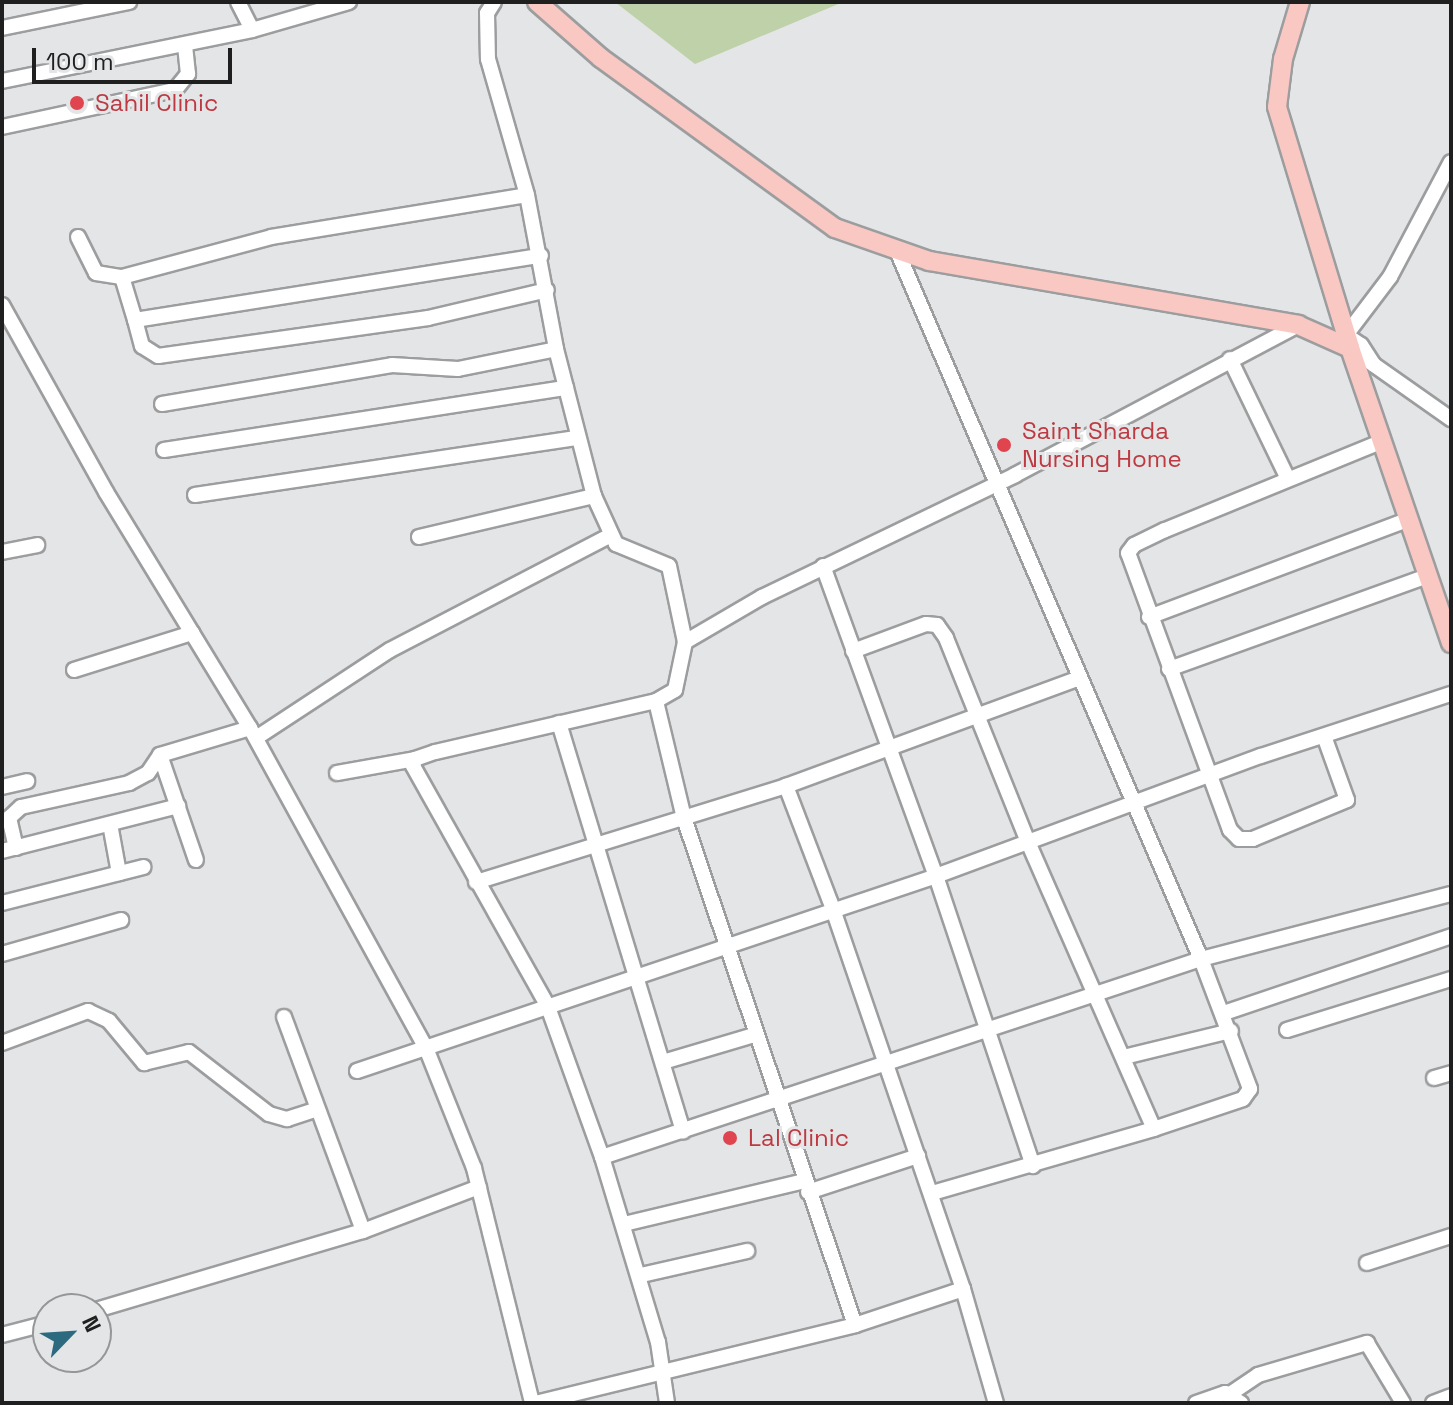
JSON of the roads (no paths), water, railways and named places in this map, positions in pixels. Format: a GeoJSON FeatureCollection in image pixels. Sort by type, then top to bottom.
{"type":"FeatureCollection","features":[{"type":"Feature","properties":{"kind":"main road"},"geometry":{"type":"LineString","coordinates":[[537,2],[601,58],[835,228],[898,253],[1067,288],[1298,325],[1348,342]]}},
{"type":"Feature","properties":{"kind":"main road"},"geometry":{"type":"LineString","coordinates":[[1300,2],[1283,59],[1277,107],[1348,342],[1451,643]]}},
{"type":"Feature","properties":{"kind":"street"},"geometry":{"type":"LineString","coordinates":[[2,28],[129,2]]}},
{"type":"Feature","properties":{"kind":"street"},"geometry":{"type":"LineString","coordinates":[[238,2],[252,30]]}},
{"type":"Feature","properties":{"kind":"street"},"geometry":{"type":"LineString","coordinates":[[2,81],[252,30],[349,2]]}},
{"type":"Feature","properties":{"kind":"street"},"geometry":{"type":"LineString","coordinates":[[337,773],[415,759],[656,701],[675,690],[685,642],[669,566],[657,557],[627,551],[609,536],[594,496],[556,349],[541,256],[527,195],[488,59],[487,13],[494,2]]}},
{"type":"Feature","properties":{"kind":"street"},"geometry":{"type":"LineString","coordinates":[[2,127],[175,90],[188,74],[185,44]]}},
{"type":"Feature","properties":{"kind":"street"},"geometry":{"type":"LineString","coordinates":[[1451,162],[1390,277],[1348,342],[1361,345],[1374,365],[1451,419]]}},
{"type":"Feature","properties":{"kind":"street"},"geometry":{"type":"LineString","coordinates":[[78,237],[96,273],[122,277],[271,237],[527,195]]}},
{"type":"Feature","properties":{"kind":"street"},"geometry":{"type":"LineString","coordinates":[[898,253],[1224,1013],[1250,1089],[1243,1099],[1154,1129],[932,1193]]}},
{"type":"Feature","properties":{"kind":"street"},"geometry":{"type":"LineString","coordinates":[[135,320],[541,256]]}},
{"type":"Feature","properties":{"kind":"street"},"geometry":{"type":"LineString","coordinates":[[122,277],[142,346],[158,356],[428,318],[547,290]]}},
{"type":"Feature","properties":{"kind":"street"},"geometry":{"type":"LineString","coordinates":[[2,305],[253,733],[426,1048],[479,1187],[534,1403],[664,1374],[855,1325],[963,1289]]}},
{"type":"Feature","properties":{"kind":"street"},"geometry":{"type":"LineString","coordinates":[[685,642],[823,566],[997,484],[1298,325]]}},
{"type":"Feature","properties":{"kind":"street"},"geometry":{"type":"LineString","coordinates":[[162,404],[392,365],[458,369],[556,349]]}},
{"type":"Feature","properties":{"kind":"street"},"geometry":{"type":"LineString","coordinates":[[1230,359],[1288,479]]}},
{"type":"Feature","properties":{"kind":"street"},"geometry":{"type":"LineString","coordinates":[[164,450],[566,388]]}},
{"type":"Feature","properties":{"kind":"street"},"geometry":{"type":"LineString","coordinates":[[195,495],[578,438]]}},
{"type":"Feature","properties":{"kind":"street"},"geometry":{"type":"LineString","coordinates":[[1324,736],[1347,800],[1253,839],[1239,839],[1230,830],[1130,567],[1134,545],[1381,442]]}},
{"type":"Feature","properties":{"kind":"street"},"geometry":{"type":"LineString","coordinates":[[419,537],[594,496]]}},
{"type":"Feature","properties":{"kind":"street"},"geometry":{"type":"LineString","coordinates":[[1149,617],[1407,520]]}},
{"type":"Feature","properties":{"kind":"street"},"geometry":{"type":"LineString","coordinates":[[178,806],[9,850],[9,818],[21,807],[129,783],[148,773],[160,755],[253,733],[390,650],[609,536]]}},
{"type":"Feature","properties":{"kind":"street"},"geometry":{"type":"LineString","coordinates":[[2,552],[37,545]]}},
{"type":"Feature","properties":{"kind":"street"},"geometry":{"type":"LineString","coordinates":[[823,566],[887,751],[936,876],[1033,1166]]}},
{"type":"Feature","properties":{"kind":"street"},"geometry":{"type":"LineString","coordinates":[[1169,669],[1428,576]]}},
{"type":"Feature","properties":{"kind":"street"},"geometry":{"type":"LineString","coordinates":[[853,651],[917,626],[937,625],[979,713],[1028,842],[1154,1129]]}},
{"type":"Feature","properties":{"kind":"street"},"geometry":{"type":"LineString","coordinates":[[74,670],[192,633]]}},
{"type":"Feature","properties":{"kind":"street"},"geometry":{"type":"LineString","coordinates":[[476,882],[786,786],[1079,678]]}},
{"type":"Feature","properties":{"kind":"street"},"geometry":{"type":"LineString","coordinates":[[357,1071],[936,876],[1134,807],[1210,774],[1451,694]]}},
{"type":"Feature","properties":{"kind":"street"},"geometry":{"type":"LineString","coordinates":[[656,701],[684,818],[754,1035],[855,1325]]}},
{"type":"Feature","properties":{"kind":"street"},"geometry":{"type":"LineString","coordinates":[[559,723],[639,977],[683,1132]]}},
{"type":"Feature","properties":{"kind":"street"},"geometry":{"type":"LineString","coordinates":[[160,755],[196,860]]}},
{"type":"Feature","properties":{"kind":"street"},"geometry":{"type":"LineString","coordinates":[[415,759],[420,787],[548,1007],[641,1275],[664,1374],[667,1403]]}},
{"type":"Feature","properties":{"kind":"street"},"geometry":{"type":"LineString","coordinates":[[2,787],[27,781]]}},
{"type":"Feature","properties":{"kind":"street"},"geometry":{"type":"LineString","coordinates":[[786,786],[833,909],[883,1065],[932,1193],[996,1403]]}},
{"type":"Feature","properties":{"kind":"street"},"geometry":{"type":"LineString","coordinates":[[110,824],[119,873]]}},
{"type":"Feature","properties":{"kind":"street"},"geometry":{"type":"LineString","coordinates":[[2,903],[143,867]]}},
{"type":"Feature","properties":{"kind":"street"},"geometry":{"type":"LineString","coordinates":[[602,1157],[777,1103],[1096,992],[1201,959],[1451,894]]}},
{"type":"Feature","properties":{"kind":"street"},"geometry":{"type":"LineString","coordinates":[[2,954],[121,920]]}},
{"type":"Feature","properties":{"kind":"street"},"geometry":{"type":"LineString","coordinates":[[1224,1013],[1451,936]]}},
{"type":"Feature","properties":{"kind":"street"},"geometry":{"type":"LineString","coordinates":[[1287,1030],[1451,979]]}},
{"type":"Feature","properties":{"kind":"street"},"geometry":{"type":"LineString","coordinates":[[2,1043],[88,1011],[109,1021],[144,1063],[189,1052],[269,1114],[287,1119],[317,1109]]}},
{"type":"Feature","properties":{"kind":"street"},"geometry":{"type":"LineString","coordinates":[[284,1017],[363,1231]]}},
{"type":"Feature","properties":{"kind":"street"},"geometry":{"type":"LineString","coordinates":[[1124,1057],[1231,1031]]}},
{"type":"Feature","properties":{"kind":"street"},"geometry":{"type":"LineString","coordinates":[[663,1062],[754,1035]]}},
{"type":"Feature","properties":{"kind":"street"},"geometry":{"type":"LineString","coordinates":[[1434,1078],[1451,1073]]}},
{"type":"Feature","properties":{"kind":"street"},"geometry":{"type":"LineString","coordinates":[[624,1224],[806,1187],[918,1156]]}},
{"type":"Feature","properties":{"kind":"street"},"geometry":{"type":"LineString","coordinates":[[112,1305],[363,1231],[479,1187]]}},
{"type":"Feature","properties":{"kind":"street"},"geometry":{"type":"LineString","coordinates":[[1367,1263],[1451,1236]]}},
{"type":"Feature","properties":{"kind":"street"},"geometry":{"type":"LineString","coordinates":[[641,1275],[747,1251]]}},
{"type":"Feature","properties":{"kind":"street"},"geometry":{"type":"LineString","coordinates":[[2,1335],[32,1327]]}},
{"type":"Feature","properties":{"kind":"street"},"geometry":{"type":"LineString","coordinates":[[1196,1403],[1236,1398],[1258,1375],[1367,1343],[1403,1403]]}},
{"type":"Feature","properties":{"kind":"street"},"geometry":{"type":"LineString","coordinates":[[1433,1403],[1451,1396]]}},
{"type":"Feature","properties":{"kind":"place","name":"Sahil Clinic"},"geometry":{"type":"Point","coordinates":[77,103]}},
{"type":"Feature","properties":{"kind":"place","name":"Saint Sharda Nursing Home"},"geometry":{"type":"Point","coordinates":[1004,445]}},
{"type":"Feature","properties":{"kind":"place","name":"Lal Clinic"},"geometry":{"type":"Point","coordinates":[730,1138]}}]}
